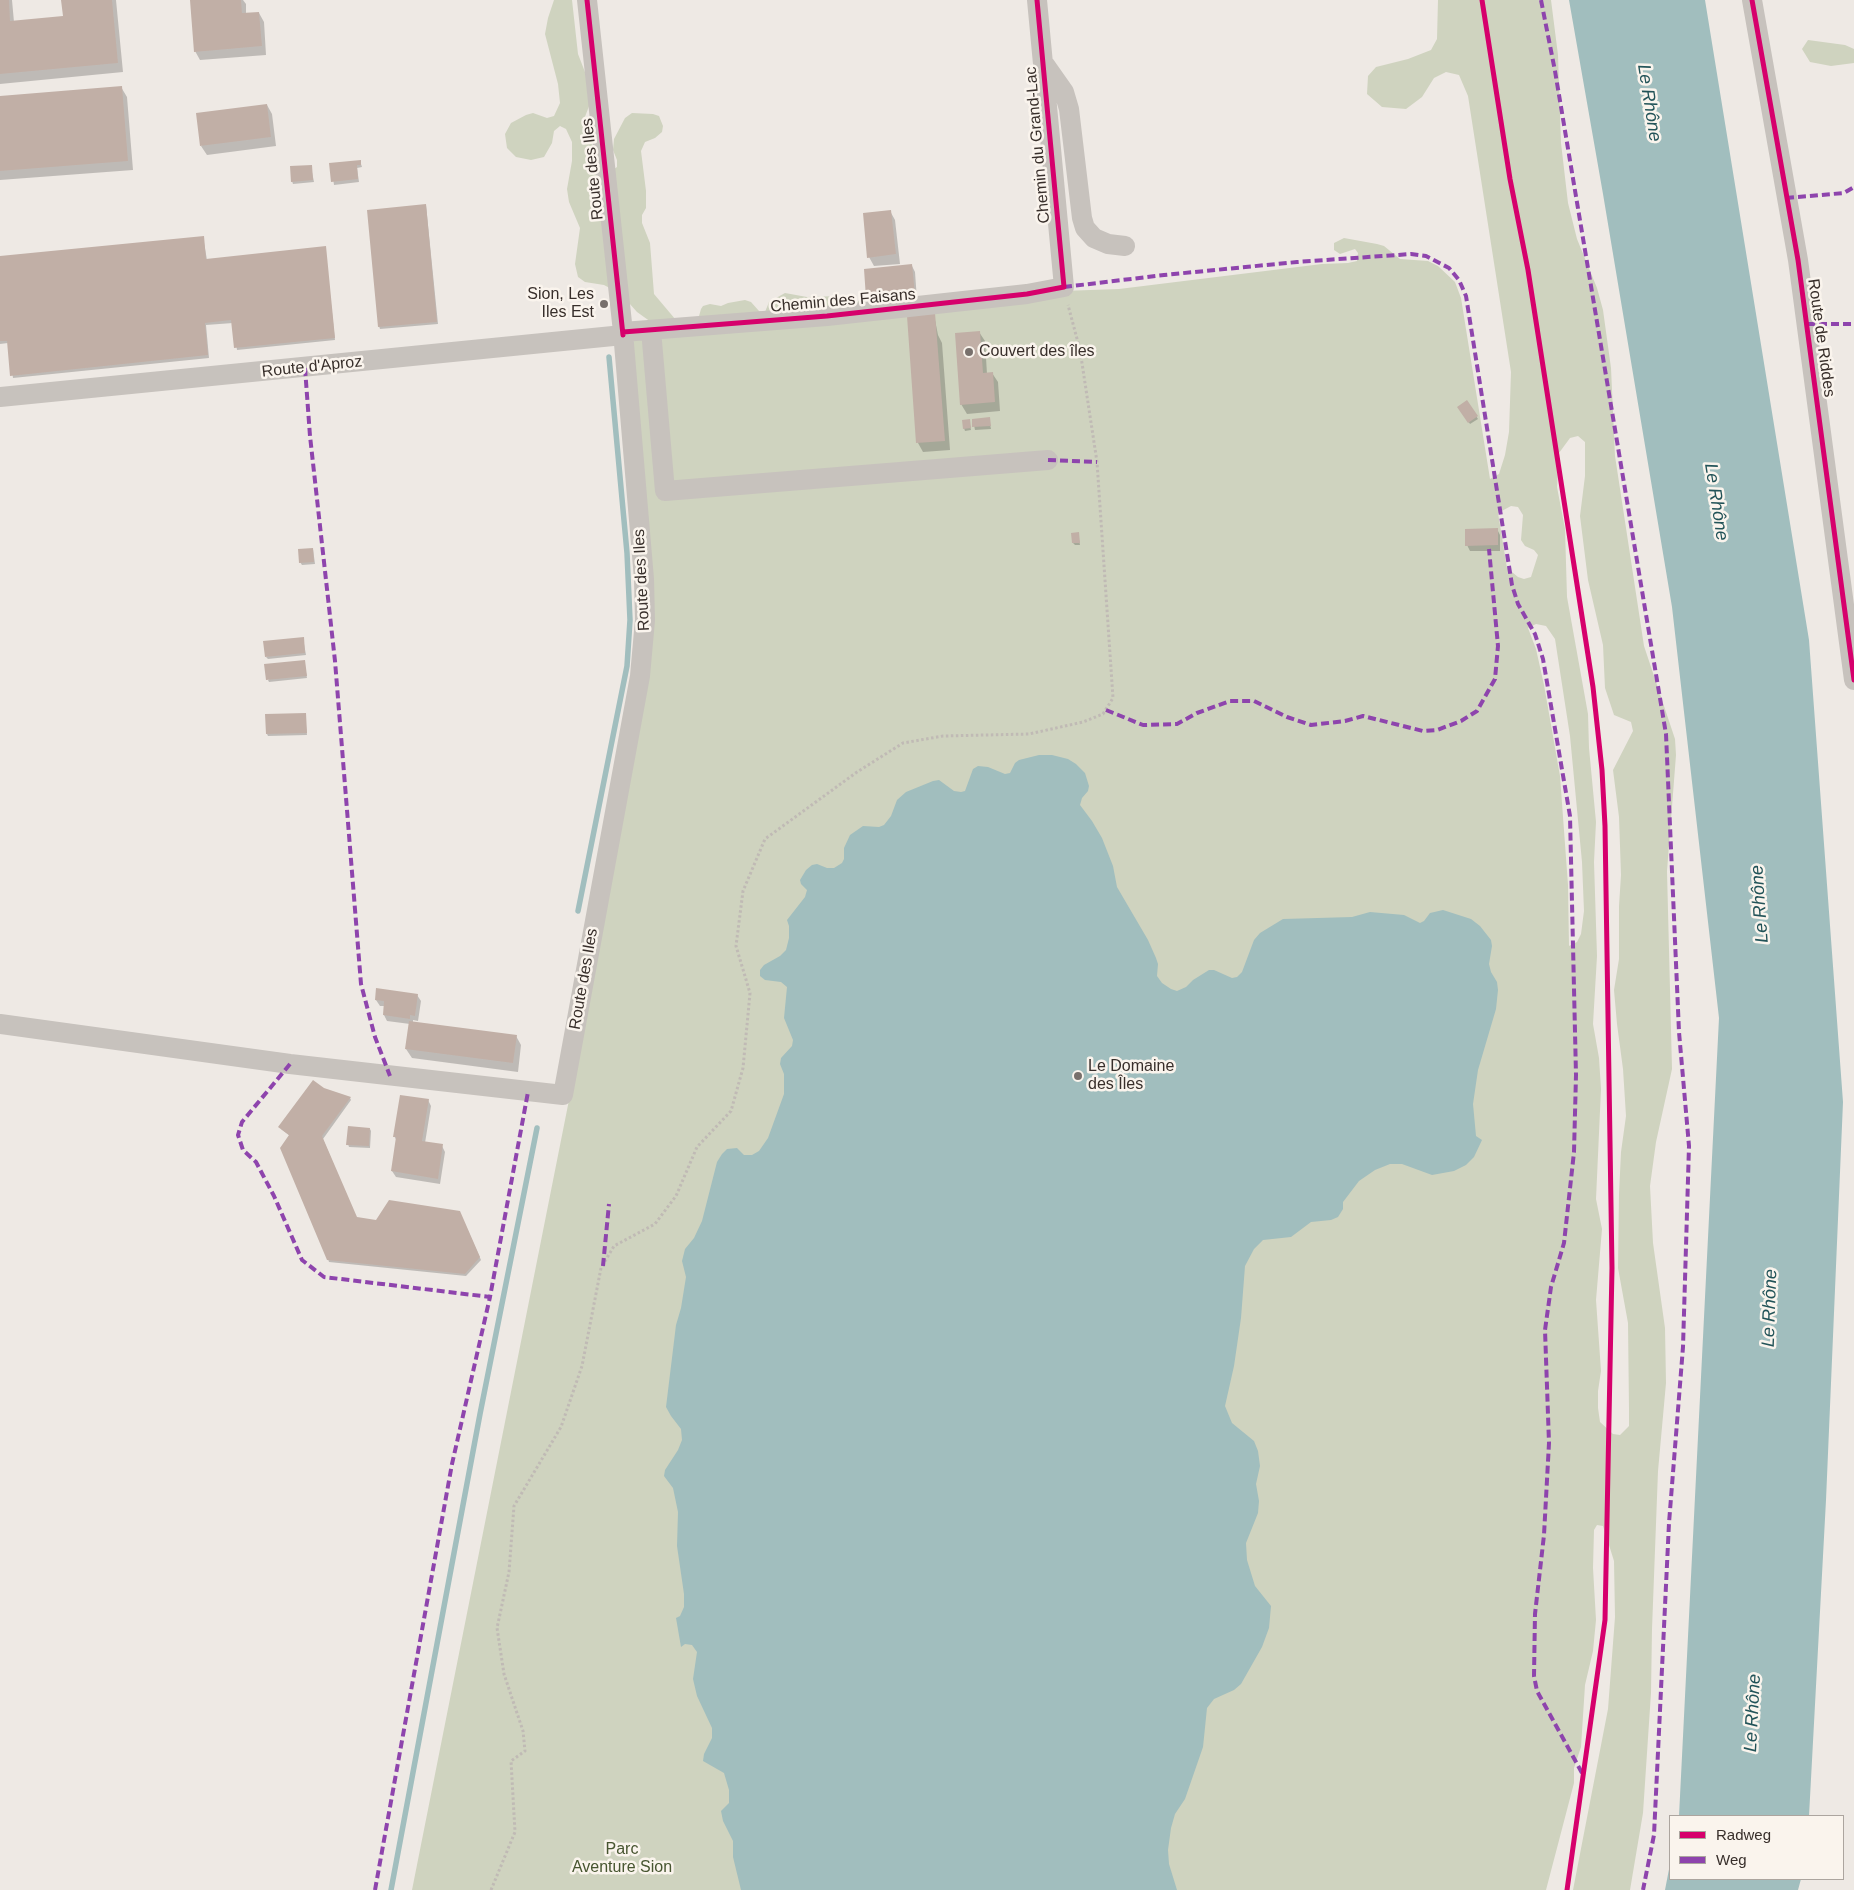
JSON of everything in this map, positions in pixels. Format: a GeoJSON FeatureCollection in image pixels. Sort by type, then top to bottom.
{"type":"FeatureCollection","features":[{"type":"Feature","properties":{"kind":"street","name":"Route des Iles"},"geometry":{"type":"LineString","coordinates":[[0,1024],[290,1064],[563,1095],[644,650],[646,620],[623,334],[588,0]]}},
{"type":"Feature","properties":{"kind":"street","name":"Chemin du Grand-Lac"},"geometry":{"type":"LineString","coordinates":[[1037,0],[1064,287]]}},
{"type":"Feature","properties":{"kind":"street","name":"Route de Riddes"},"geometry":{"type":"LineString","coordinates":[[1752,0],[1798,260],[1854,680]]}},
{"type":"Feature","properties":{"kind":"street"},"geometry":{"type":"LineString","coordinates":[[1043,61],[1064,92],[1069,109],[1082,218],[1085,228],[1094,238],[1108,244],[1125,246]]}},
{"type":"Feature","properties":{"kind":"street","name":"Chemin des Faisans"},"geometry":{"type":"LineString","coordinates":[[623,334],[708,324],[827,316],[1027,294],[1064,287]]}},
{"type":"Feature","properties":{"kind":"street"},"geometry":{"type":"LineString","coordinates":[[652,330],[665,491],[1048,460]]}},
{"type":"Feature","properties":{"kind":"street","name":"Route d'Aproz"},"geometry":{"type":"LineString","coordinates":[[0,397],[623,334]]}},
{"type":"Feature","properties":{"kind":"path"},"geometry":{"type":"LineString","coordinates":[[491,1890],[515,1832],[511,1761],[525,1751],[523,1731],[504,1674],[497,1628],[509,1572],[514,1506],[560,1427],[582,1366],[601,1268],[614,1246],[655,1224],[676,1196],[697,1147],[731,1112],[743,1068],[750,993],[736,946],[743,891],[765,839],[857,772],[903,743],[942,736],[1029,734],[1083,722],[1103,714],[1113,698],[1097,462],[1080,350],[1064,287]]}},
{"type":"Feature","properties":{"kind":"green space","name":"Le Domaine des Îles"},"geometry":{"type":"Polygon","coordinates":[[[554,0],[572,0],[578,54],[590,85],[591,101],[583,122],[584,130],[599,157],[614,169],[617,167],[617,160],[613,150],[614,139],[625,118],[632,113],[659,116],[663,126],[662,132],[655,138],[645,142],[641,151],[646,191],[646,208],[642,215],[642,223],[650,243],[654,294],[681,326],[696,327],[703,306],[710,304],[721,306],[745,300],[751,302],[759,311],[765,312],[769,302],[785,293],[807,297],[839,296],[842,298],[843,318],[853,313],[860,300],[868,302],[1005,293],[1119,289],[1322,264],[1348,263],[1357,261],[1358,253],[1355,249],[1340,254],[1334,250],[1334,243],[1344,238],[1377,244],[1384,246],[1400,259],[1428,261],[1438,266],[1455,282],[1461,298],[1490,479],[1499,474],[1505,455],[1509,432],[1511,372],[1468,96],[1459,75],[1446,72],[1434,78],[1422,97],[1406,109],[1382,107],[1367,94],[1368,76],[1376,67],[1408,59],[1431,50],[1437,39],[1438,0],[1551,0],[1558,55],[1561,143],[1568,203],[1577,239],[1597,288],[1603,310],[1611,368],[1615,456],[1644,646],[1675,739],[1676,755],[1667,871],[1672,1069],[1656,1142],[1650,1186],[1653,1243],[1665,1328],[1666,1383],[1658,1471],[1651,1693],[1643,1813],[1630,1890],[1573,1890],[1608,1709],[1615,1617],[1614,1561],[1603,1526],[1597,1525],[1594,1530],[1593,1568],[1596,1620],[1593,1651],[1585,1685],[1581,1747],[1574,1768],[1574,1783],[1546,1890],[412,1890],[569,1100],[644,679],[632,343],[651,322],[637,312],[621,294],[604,285],[585,282],[578,277],[575,264],[580,228],[569,202],[567,189],[572,161],[572,142],[566,129],[560,126],[554,131],[552,143],[544,157],[531,160],[516,157],[507,148],[505,134],[511,123],[533,113],[547,118],[554,116],[560,103],[558,84],[545,34],[554,0]],[[1578,436],[1570,438],[1559,453],[1557,487],[1565,529],[1567,597],[1588,714],[1589,748],[1596,822],[1594,862],[1597,956],[1593,1024],[1599,1058],[1601,1089],[1596,1199],[1602,1229],[1596,1300],[1601,1371],[1598,1408],[1600,1422],[1613,1434],[1620,1435],[1629,1426],[1628,1323],[1618,1268],[1621,1152],[1626,1116],[1614,990],[1619,959],[1621,875],[1619,817],[1613,770],[1633,731],[1631,722],[1614,715],[1605,688],[1603,645],[1588,580],[1580,516],[1585,476],[1585,442],[1578,436]],[[1511,506],[1498,513],[1507,568],[1518,577],[1524,579],[1531,577],[1538,555],[1534,550],[1525,546],[1521,540],[1523,515],[1518,507],[1511,506]],[[1536,624],[1528,628],[1536,649],[1544,685],[1560,776],[1568,885],[1569,946],[1577,942],[1581,934],[1584,911],[1582,862],[1570,736],[1555,639],[1546,626],[1536,624]]]}},
{"type":"Feature","properties":{"kind":"green space"},"geometry":{"type":"Polygon","coordinates":[[[1808,40],[1845,45],[1854,49],[1854,63],[1831,66],[1810,62],[1802,49],[1808,40]]]}},
{"type":"Feature","properties":{"kind":"water","name":"Le Rhône"},"geometry":{"type":"Polygon","coordinates":[[[1569,0],[1705,0],[1809,640],[1843,1102],[1826,1500],[1809,1815],[1679,1815],[1719,1018],[1672,607],[1569,0]]]}},
{"type":"Feature","properties":{"kind":"water"},"geometry":{"type":"Polygon","coordinates":[[[1039,755],[1052,755],[1068,759],[1085,773],[1089,786],[1080,805],[1102,838],[1113,866],[1117,887],[1148,940],[1158,964],[1157,976],[1162,983],[1171,989],[1177,991],[1186,987],[1209,970],[1214,970],[1232,978],[1237,977],[1242,972],[1254,940],[1260,933],[1283,919],[1352,917],[1370,912],[1404,915],[1420,923],[1430,913],[1443,910],[1471,919],[1480,926],[1491,940],[1489,964],[1497,982],[1498,990],[1496,1009],[1478,1070],[1473,1104],[1476,1136],[1482,1140],[1474,1157],[1466,1165],[1454,1171],[1432,1175],[1402,1164],[1390,1164],[1375,1170],[1359,1181],[1343,1202],[1343,1209],[1338,1217],[1331,1220],[1311,1222],[1291,1237],[1263,1240],[1254,1249],[1245,1266],[1241,1318],[1234,1366],[1225,1406],[1232,1423],[1254,1441],[1258,1451],[1260,1466],[1256,1484],[1259,1501],[1258,1513],[1246,1543],[1247,1560],[1255,1586],[1271,1606],[1269,1628],[1262,1647],[1241,1684],[1234,1690],[1214,1699],[1207,1708],[1203,1747],[1185,1799],[1175,1814],[1171,1828],[1168,1850],[1169,1864],[1177,1890],[741,1890],[733,1857],[733,1841],[723,1821],[721,1811],[729,1803],[729,1790],[724,1773],[703,1761],[704,1754],[712,1738],[712,1728],[697,1696],[693,1679],[697,1652],[692,1645],[685,1644],[681,1647],[676,1618],[680,1616],[684,1607],[677,1546],[678,1512],[673,1488],[664,1476],[665,1470],[682,1440],[681,1429],[666,1407],[676,1325],[686,1277],[682,1261],[685,1249],[694,1238],[702,1221],[717,1162],[722,1154],[727,1149],[737,1148],[744,1155],[752,1155],[759,1151],[768,1138],[784,1094],[784,1074],[780,1064],[781,1058],[792,1046],[793,1040],[784,1018],[787,987],[781,982],[765,980],[760,976],[760,970],[764,965],[780,956],[786,950],[789,938],[787,920],[805,897],[807,890],[800,880],[806,870],[812,865],[817,864],[827,868],[834,868],[842,863],[844,848],[850,835],[863,826],[879,827],[884,825],[891,816],[897,800],[906,792],[939,780],[954,791],[965,791],[973,769],[978,766],[988,767],[1005,774],[1010,773],[1015,763],[1019,760],[1039,755]]]}},
{"type":"Feature","properties":{"kind":"water"},"geometry":{"type":"Polygon","coordinates":[[[1669,1869],[1669,1880],[1801,1880],[1798,1890],[1665,1890],[1669,1869]]]}},
{"type":"Feature","properties":{"kind":"building"},"geometry":{"type":"Polygon","coordinates":[[[0,0],[9,0],[10,21],[63,16],[61,0],[112,0],[118,63],[0,74],[0,0]]]}},
{"type":"Feature","properties":{"kind":"building"},"geometry":{"type":"Polygon","coordinates":[[[190,0],[241,0],[242,13],[259,12],[262,46],[194,52],[190,0]]]}},
{"type":"Feature","properties":{"kind":"building"},"geometry":{"type":"Polygon","coordinates":[[[122,86],[128,161],[0,171],[0,96],[122,86]]]}},
{"type":"Feature","properties":{"kind":"building"},"geometry":{"type":"Polygon","coordinates":[[[267,104],[271,137],[200,146],[196,113],[267,104]]]}},
{"type":"Feature","properties":{"kind":"building"},"geometry":{"type":"Polygon","coordinates":[[[361,160],[361,165],[357,165],[358,179],[331,182],[329,163],[361,160]]]}},
{"type":"Feature","properties":{"kind":"building"},"geometry":{"type":"Polygon","coordinates":[[[312,165],[313,180],[291,182],[290,166],[312,165]]]}},
{"type":"Feature","properties":{"kind":"building"},"geometry":{"type":"Polygon","coordinates":[[[426,204],[437,322],[378,327],[367,210],[426,204]]]}},
{"type":"Feature","properties":{"kind":"building"},"geometry":{"type":"Polygon","coordinates":[[[891,210],[896,254],[867,258],[863,213],[891,210]]]}},
{"type":"Feature","properties":{"kind":"building"},"geometry":{"type":"Polygon","coordinates":[[[204,236],[206,259],[326,246],[335,338],[234,348],[231,320],[205,323],[208,355],[10,376],[7,341],[0,341],[0,256],[204,236]]]}},
{"type":"Feature","properties":{"kind":"building"},"geometry":{"type":"Polygon","coordinates":[[[912,264],[915,294],[866,298],[864,269],[912,264]]]}},
{"type":"Feature","properties":{"kind":"building"},"geometry":{"type":"Polygon","coordinates":[[[935,313],[945,441],[916,443],[907,316],[935,313]]]}},
{"type":"Feature","properties":{"kind":"building","name":"Couvert des îles"},"geometry":{"type":"Polygon","coordinates":[[[980,331],[983,373],[993,372],[995,402],[960,405],[955,333],[980,331]]]}},
{"type":"Feature","properties":{"kind":"building"},"geometry":{"type":"Polygon","coordinates":[[[1467,400],[1478,416],[1468,423],[1457,407],[1467,400]]]}},
{"type":"Feature","properties":{"kind":"building"},"geometry":{"type":"Polygon","coordinates":[[[990,417],[991,426],[972,427],[972,419],[990,417]]]}},
{"type":"Feature","properties":{"kind":"building"},"geometry":{"type":"Polygon","coordinates":[[[970,419],[971,428],[963,429],[962,420],[970,419]]]}},
{"type":"Feature","properties":{"kind":"building"},"geometry":{"type":"Polygon","coordinates":[[[1498,528],[1498,545],[1465,546],[1465,529],[1498,528]]]}},
{"type":"Feature","properties":{"kind":"building"},"geometry":{"type":"Polygon","coordinates":[[[1079,532],[1080,543],[1072,543],[1071,533],[1079,532]]]}},
{"type":"Feature","properties":{"kind":"building"},"geometry":{"type":"Polygon","coordinates":[[[313,548],[314,562],[299,563],[298,549],[313,548]]]}},
{"type":"Feature","properties":{"kind":"building"},"geometry":{"type":"Polygon","coordinates":[[[304,637],[305,653],[265,657],[263,641],[304,637]]]}},
{"type":"Feature","properties":{"kind":"building"},"geometry":{"type":"Polygon","coordinates":[[[305,660],[307,676],[266,680],[264,664],[305,660]]]}},
{"type":"Feature","properties":{"kind":"building"},"geometry":{"type":"Polygon","coordinates":[[[306,713],[307,733],[266,734],[265,714],[306,713]]]}},
{"type":"Feature","properties":{"kind":"building"},"geometry":{"type":"Polygon","coordinates":[[[376,988],[418,994],[415,1016],[410,1015],[410,1019],[383,1015],[384,1001],[375,1000],[376,988]]]}},
{"type":"Feature","properties":{"kind":"building"},"geometry":{"type":"Polygon","coordinates":[[[409,1021],[517,1035],[513,1063],[405,1049],[409,1021]]]}},
{"type":"Feature","properties":{"kind":"building"},"geometry":{"type":"Polygon","coordinates":[[[313,1080],[324,1088],[351,1097],[322,1136],[357,1217],[376,1220],[389,1200],[460,1211],[480,1257],[465,1274],[327,1260],[280,1148],[289,1135],[278,1127],[313,1080]]]}},
{"type":"Feature","properties":{"kind":"building"},"geometry":{"type":"Polygon","coordinates":[[[400,1095],[429,1099],[422,1141],[443,1144],[438,1179],[391,1171],[396,1137],[393,1137],[400,1095]]]}},
{"type":"Feature","properties":{"kind":"building"},"geometry":{"type":"Polygon","coordinates":[[[348,1126],[370,1128],[369,1146],[346,1145],[348,1126]]]}},
{"type":"Feature","properties":{"kind":"waterway"},"geometry":{"type":"LineString","coordinates":[[578,911],[627,666],[630,620],[627,553],[609,357]]}},
{"type":"Feature","properties":{"kind":"waterway"},"geometry":{"type":"LineString","coordinates":[[391,1890],[480,1414],[537,1128]]}},
{"type":"Feature","properties":{"kind":"marked path"},"geometry":{"type":"LineString","coordinates":[[1541,0],[1555,71],[1666,734],[1679,1032],[1689,1146],[1683,1347],[1669,1523],[1654,1835],[1643,1890]]}},
{"type":"Feature","properties":{"kind":"marked path"},"geometry":{"type":"LineString","coordinates":[[1786,198],[1844,193],[1854,187]]}},
{"type":"Feature","properties":{"kind":"marked path"},"geometry":{"type":"LineString","coordinates":[[1064,287],[1297,262],[1411,254],[1426,256],[1449,268],[1459,280],[1466,296],[1512,585],[1518,604],[1535,634],[1543,659],[1570,816],[1576,1075],[1574,1152],[1564,1243],[1551,1287],[1545,1330],[1549,1443],[1544,1535],[1535,1614],[1534,1676],[1537,1691],[1582,1773]]}},
{"type":"Feature","properties":{"kind":"marked path"},"geometry":{"type":"LineString","coordinates":[[1807,324],[1854,324]]}},
{"type":"Feature","properties":{"kind":"marked path"},"geometry":{"type":"LineString","coordinates":[[305,368],[310,436],[335,661],[361,984],[375,1037],[390,1076]]}},
{"type":"Feature","properties":{"kind":"marked path"},"geometry":{"type":"LineString","coordinates":[[1048,460],[1097,462]]}},
{"type":"Feature","properties":{"kind":"marked path"},"geometry":{"type":"LineString","coordinates":[[1106,710],[1143,725],[1177,724],[1197,713],[1230,701],[1254,701],[1287,717],[1311,725],[1345,721],[1363,716],[1423,731],[1437,730],[1461,721],[1477,711],[1495,679],[1498,646],[1489,549]]}},
{"type":"Feature","properties":{"kind":"marked path"},"geometry":{"type":"LineString","coordinates":[[290,1064],[242,1122],[238,1135],[243,1150],[256,1162],[274,1196],[302,1260],[324,1277],[490,1297],[528,1092]]}},
{"type":"Feature","properties":{"kind":"marked path"},"geometry":{"type":"LineString","coordinates":[[603,1266],[609,1204]]}},
{"type":"Feature","properties":{"kind":"marked path"},"geometry":{"type":"LineString","coordinates":[[375,1890],[452,1464],[490,1297]]}},
{"type":"Feature","properties":{"kind":"cycle path"},"geometry":{"type":"LineString","coordinates":[[587,0],[623,335]]}},
{"type":"Feature","properties":{"kind":"cycle path"},"geometry":{"type":"LineString","coordinates":[[623,332],[827,316],[1027,294],[1064,287],[1037,0]]}},
{"type":"Feature","properties":{"kind":"cycle path"},"geometry":{"type":"LineString","coordinates":[[1482,0],[1510,179],[1528,270],[1593,687],[1602,770],[1605,826],[1612,1268],[1605,1620],[1567,1890]]}},
{"type":"Feature","properties":{"kind":"cycle path"},"geometry":{"type":"LineString","coordinates":[[1752,0],[1798,260],[1854,680]]}},
{"type":"Feature","properties":{"kind":"place","name":"Sion, Les Iles Est"},"geometry":{"type":"Point","coordinates":[604,304]}},
{"type":"Feature","properties":{"kind":"place","name":"Couvert des îles"},"geometry":{"type":"Point","coordinates":[969,352]}},
{"type":"Feature","properties":{"kind":"place","name":"Le Domaine des Îles"},"geometry":{"type":"Point","coordinates":[1078,1076]}},
{"type":"Feature","properties":{"kind":"park label","name":"Parc Aventure Sion"},"geometry":{"type":"Point","coordinates":[622,1859]}}]}
